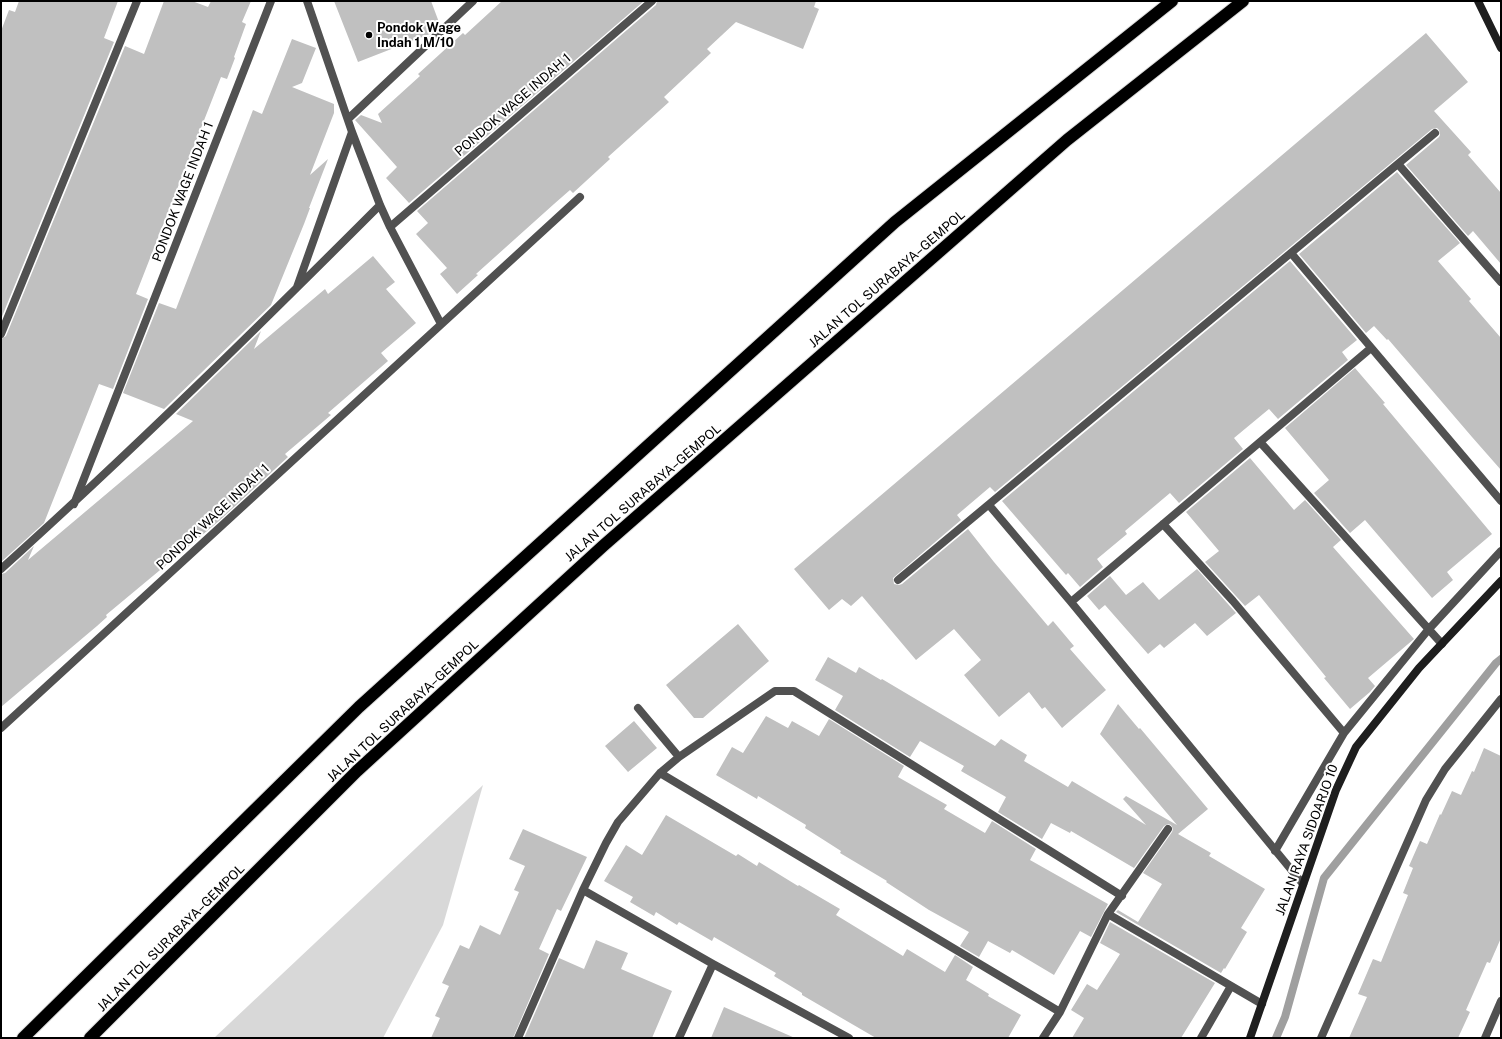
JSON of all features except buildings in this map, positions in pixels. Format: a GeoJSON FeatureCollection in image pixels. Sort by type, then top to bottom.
{"type":"FeatureCollection","features":[{"type":"Feature","properties":{"kind":"highway"},"geometry":{"type":"LineString","coordinates":[[23,1038],[359,707],[889,228],[1172,1]]}},
{"type":"Feature","properties":{"kind":"highway","name":"JALAN TOL SURABAYA–GEMPOL"},"geometry":{"type":"LineString","coordinates":[[90,1038],[357,771],[603,546],[1067,140],[1243,1]]}},
{"type":"Feature","properties":{"kind":"street"},"geometry":{"type":"LineString","coordinates":[[1,334],[137,1]]}},
{"type":"Feature","properties":{"kind":"street","name":"PONDOK WAGE INDAH 1"},"geometry":{"type":"LineString","coordinates":[[74,504],[271,1]]}},
{"type":"Feature","properties":{"kind":"street"},"geometry":{"type":"LineString","coordinates":[[306,1],[352,132],[380,205],[441,324]]}},
{"type":"Feature","properties":{"kind":"street"},"geometry":{"type":"LineString","coordinates":[[348,119],[473,1]]}},
{"type":"Feature","properties":{"kind":"street","name":"PONDOK WAGE INDAH 1"},"geometry":{"type":"LineString","coordinates":[[390,227],[652,1]]}},
{"type":"Feature","properties":{"kind":"street"},"geometry":{"type":"LineString","coordinates":[[1478,1],[1501,48]]}},
{"type":"Feature","properties":{"kind":"street","name":"PONDOK WAGE INDAH 1"},"geometry":{"type":"LineString","coordinates":[[296,290],[352,132]]}},
{"type":"Feature","properties":{"kind":"street"},"geometry":{"type":"LineString","coordinates":[[898,580],[1435,133]]}},
{"type":"Feature","properties":{"kind":"street"},"geometry":{"type":"LineString","coordinates":[[1398,164],[1501,282]]}},
{"type":"Feature","properties":{"kind":"street","name":"PONDOK WAGE INDAH 1"},"geometry":{"type":"LineString","coordinates":[[1,728],[580,197]]}},
{"type":"Feature","properties":{"kind":"street","name":"PONDOK WAGE INDAH 1"},"geometry":{"type":"LineString","coordinates":[[1,569],[74,504],[296,290],[380,205]]}},
{"type":"Feature","properties":{"kind":"street"},"geometry":{"type":"LineString","coordinates":[[1291,253],[1501,501]]}},
{"type":"Feature","properties":{"kind":"street"},"geometry":{"type":"LineString","coordinates":[[1071,602],[1371,348]]}},
{"type":"Feature","properties":{"kind":"street"},"geometry":{"type":"LineString","coordinates":[[1260,442],[1442,644]]}},
{"type":"Feature","properties":{"kind":"street"},"geometry":{"type":"LineString","coordinates":[[989,505],[1071,602],[1303,884]]}},
{"type":"Feature","properties":{"kind":"street"},"geometry":{"type":"LineString","coordinates":[[1163,524],[1233,602],[1344,733]]}},
{"type":"Feature","properties":{"kind":"street"},"geometry":{"type":"LineString","coordinates":[[1275,851],[1344,733],[1428,630],[1501,551]]}},
{"type":"Feature","properties":{"kind":"street","name":"JALAN RAYA SIDOARJO 10"},"geometry":{"type":"LineString","coordinates":[[1250,1038],[1336,790],[1356,747],[1419,668],[1501,581]]}},
{"type":"Feature","properties":{"kind":"street"},"geometry":{"type":"LineString","coordinates":[[518,1038],[584,890],[606,843],[618,822],[660,773],[679,757],[775,690],[794,691],[1122,896]]}},
{"type":"Feature","properties":{"kind":"street"},"geometry":{"type":"LineString","coordinates":[[1321,1038],[1426,800],[1445,769],[1501,699]]}},
{"type":"Feature","properties":{"kind":"street"},"geometry":{"type":"LineString","coordinates":[[638,708],[679,757]]}},
{"type":"Feature","properties":{"kind":"street"},"geometry":{"type":"LineString","coordinates":[[660,773],[1060,1012]]}},
{"type":"Feature","properties":{"kind":"street"},"geometry":{"type":"LineString","coordinates":[[1043,1038],[1060,1012],[1108,914],[1168,829]]}},
{"type":"Feature","properties":{"kind":"street"},"geometry":{"type":"LineString","coordinates":[[584,890],[713,964],[846,1037]]}},
{"type":"Feature","properties":{"kind":"street"},"geometry":{"type":"LineString","coordinates":[[1108,914],[1262,1004]]}},
{"type":"Feature","properties":{"kind":"street"},"geometry":{"type":"LineString","coordinates":[[679,1038],[713,964]]}},
{"type":"Feature","properties":{"kind":"street"},"geometry":{"type":"LineString","coordinates":[[1201,1038],[1232,986]]}},
{"type":"Feature","properties":{"kind":"street"},"geometry":{"type":"LineString","coordinates":[[1485,1038],[1501,1001]]}},
{"type":"Feature","properties":{"kind":"shaded area"},"geometry":{"type":"Polygon","coordinates":[[[483,785],[443,925],[383,1038],[214,1038],[483,785]]]}},
{"type":"Feature","properties":{"kind":"waterway"},"geometry":{"type":"LineString","coordinates":[[1276,1038],[1285,1017],[1324,878],[1496,663],[1501,659]]}},
{"type":"Feature","properties":{"kind":"place","name":"Pondok Wage Indah 1 M/10"},"geometry":{"type":"Point","coordinates":[369,35]}}]}
